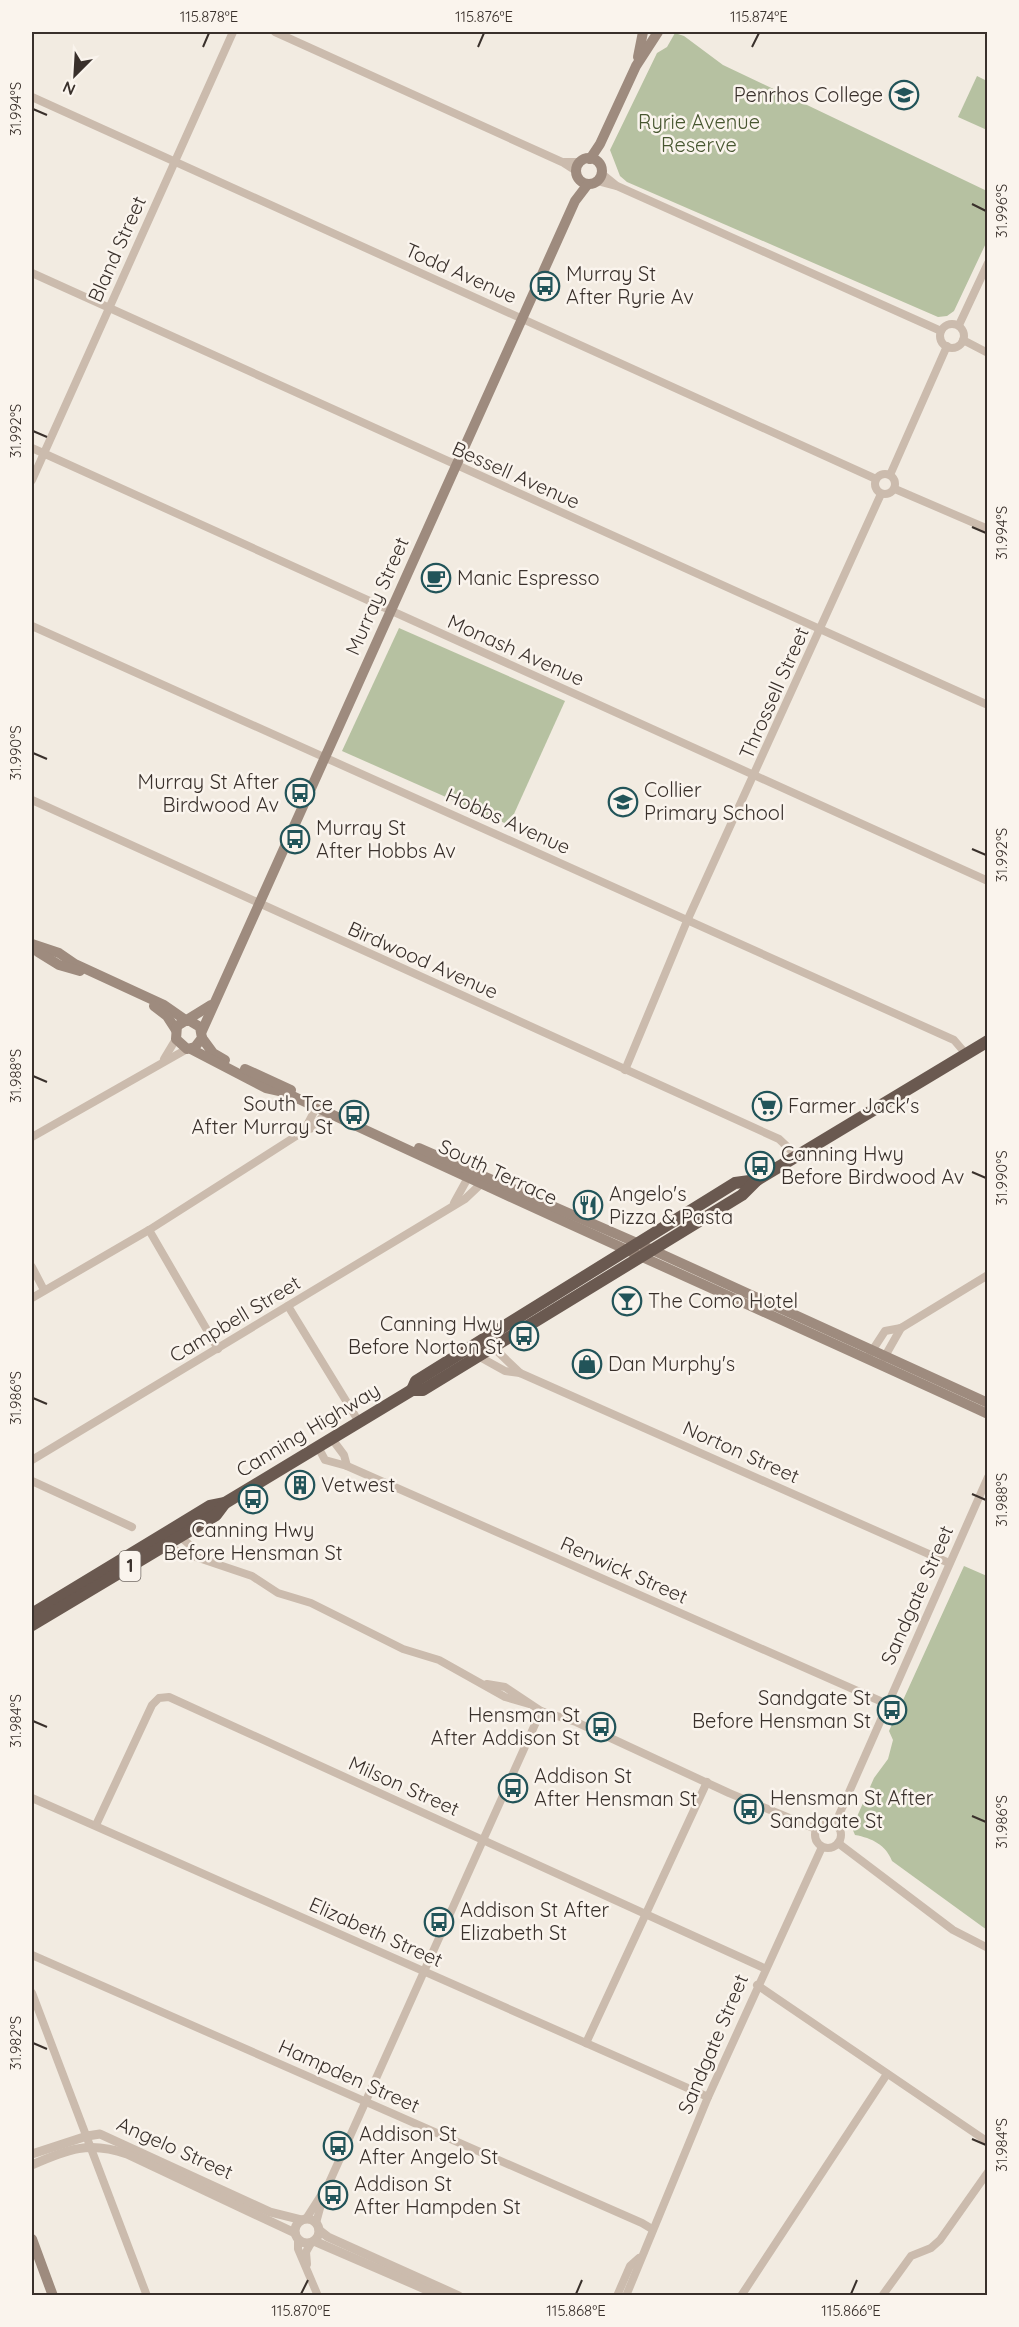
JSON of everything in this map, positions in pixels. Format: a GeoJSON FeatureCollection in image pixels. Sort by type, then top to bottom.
{"type":"FeatureCollection","features":[{"type":"Feature","properties":{"kind":"highway","name":"Canning Highway"},"geometry":{"type":"LineString","coordinates":[[32,1626],[175,1532],[210,1506],[225,1503],[412,1390],[423,1390],[742,1195],[757,1180],[987,1041]]}},
{"type":"Feature","properties":{"kind":"highway","name":"Canning Highway"},"geometry":{"type":"LineString","coordinates":[[412,1390],[416,1381],[624,1250],[735,1183],[757,1180]]}},
{"type":"Feature","properties":{"kind":"highway","name":"Canning Highway"},"geometry":{"type":"LineString","coordinates":[[32,1614],[163,1540]]}},
{"type":"Feature","properties":{"kind":"main road"},"geometry":{"type":"LineString","coordinates":[[645,32],[659,32]]}},
{"type":"Feature","properties":{"kind":"main road","name":"Murray Street"},"geometry":{"type":"LineString","coordinates":[[636,66],[645,32]]}},
{"type":"Feature","properties":{"kind":"main road","name":"Murray Street"},"geometry":{"type":"LineString","coordinates":[[202,1034],[210,1018],[211,1005],[600,144],[636,66],[659,32]]}},
{"type":"Feature","properties":{"kind":"main road"},"geometry":{"type":"LineString","coordinates":[[32,944],[65,956],[75,964],[164,1005],[188,1021],[197,1024],[202,1034],[198,1045],[189,1048],[176,1035],[167,1016],[151,1004],[89,975],[59,965],[32,949]]}},
{"type":"Feature","properties":{"kind":"main road","name":"Murray Street"},"geometry":{"type":"LineString","coordinates":[[188,1021],[211,1005]]}},
{"type":"Feature","properties":{"kind":"main road"},"geometry":{"type":"LineString","coordinates":[[176,1035],[188,1021]]}},
{"type":"Feature","properties":{"kind":"main road","name":"South Terrace"},"geometry":{"type":"LineString","coordinates":[[202,1034],[208,1047],[221,1058],[470,1175],[637,1243],[646,1253]]}},
{"type":"Feature","properties":{"kind":"main road","name":"South Terrace"},"geometry":{"type":"LineString","coordinates":[[189,1048],[266,1088],[284,1092],[323,1107]]}},
{"type":"Feature","properties":{"kind":"main road","name":"South Terrace"},"geometry":{"type":"LineString","coordinates":[[484,1181],[624,1250],[646,1253],[869,1355],[987,1403]]}},
{"type":"Feature","properties":{"kind":"main road","name":"South Terrace"},"geometry":{"type":"LineString","coordinates":[[883,1361],[987,1414]]}},
{"type":"Feature","properties":{"kind":"main road"},"geometry":{"type":"LineString","coordinates":[[32,2249],[45,2295]]}},
{"type":"Feature","properties":{"kind":"main road"},"geometry":{"type":"LineString","coordinates":[[32,2249],[53,2295]]}},
{"type":"Feature","properties":{"kind":"street","name":"Bland Street"},"geometry":{"type":"LineString","coordinates":[[32,480],[233,32]]}},
{"type":"Feature","properties":{"kind":"street"},"geometry":{"type":"LineString","coordinates":[[275,32],[941,331]]}},
{"type":"Feature","properties":{"kind":"street","name":"Todd Avenue"},"geometry":{"type":"LineString","coordinates":[[32,97],[876,479]]}},
{"type":"Feature","properties":{"kind":"street"},"geometry":{"type":"LineString","coordinates":[[958,325],[987,263]]}},
{"type":"Feature","properties":{"kind":"street","name":"Bessell Avenue"},"geometry":{"type":"LineString","coordinates":[[32,273],[987,705]]}},
{"type":"Feature","properties":{"kind":"street"},"geometry":{"type":"LineString","coordinates":[[941,331],[951,324],[958,325],[963,330],[963,340],[958,346],[947,346]]}},
{"type":"Feature","properties":{"kind":"street"},"geometry":{"type":"LineString","coordinates":[[941,331],[941,338],[947,346]]}},
{"type":"Feature","properties":{"kind":"street"},"geometry":{"type":"LineString","coordinates":[[963,340],[987,353]]}},
{"type":"Feature","properties":{"kind":"street"},"geometry":{"type":"LineString","coordinates":[[890,475],[947,346]]}},
{"type":"Feature","properties":{"kind":"street","name":"Monash Avenue"},"geometry":{"type":"LineString","coordinates":[[32,448],[987,881]]}},
{"type":"Feature","properties":{"kind":"street"},"geometry":{"type":"LineString","coordinates":[[881,475],[890,475],[894,479],[895,489],[890,494],[881,494],[875,488],[876,479],[881,475]]}},
{"type":"Feature","properties":{"kind":"street"},"geometry":{"type":"LineString","coordinates":[[895,489],[987,529]]}},
{"type":"Feature","properties":{"kind":"street","name":"Throssell Street"},"geometry":{"type":"LineString","coordinates":[[625,1070],[687,921],[881,494]]}},
{"type":"Feature","properties":{"kind":"street","name":"Hobbs Avenue"},"geometry":{"type":"LineString","coordinates":[[32,626],[954,1040],[966,1054]]}},
{"type":"Feature","properties":{"kind":"street","name":"Birdwood Avenue"},"geometry":{"type":"LineString","coordinates":[[32,800],[778,1139],[797,1156]]}},
{"type":"Feature","properties":{"kind":"street"},"geometry":{"type":"LineString","coordinates":[[164,1059],[176,1035]]}},
{"type":"Feature","properties":{"kind":"street"},"geometry":{"type":"LineString","coordinates":[[32,1137],[164,1059],[177,1056],[189,1048]]}},
{"type":"Feature","properties":{"kind":"street"},"geometry":{"type":"LineString","coordinates":[[32,1298],[149,1230],[304,1131],[313,1128],[323,1107]]}},
{"type":"Feature","properties":{"kind":"street","name":"Campbell Street"},"geometry":{"type":"LineString","coordinates":[[453,1204],[470,1175]]}},
{"type":"Feature","properties":{"kind":"street","name":"Campbell Street"},"geometry":{"type":"LineString","coordinates":[[32,1460],[453,1204],[465,1199],[484,1181]]}},
{"type":"Feature","properties":{"kind":"street"},"geometry":{"type":"LineString","coordinates":[[149,1230],[218,1349]]}},
{"type":"Feature","properties":{"kind":"street"},"geometry":{"type":"LineString","coordinates":[[32,1267],[44,1290]]}},
{"type":"Feature","properties":{"kind":"street"},"geometry":{"type":"LineString","coordinates":[[869,1355],[885,1331],[901,1328],[987,1275]]}},
{"type":"Feature","properties":{"kind":"street"},"geometry":{"type":"LineString","coordinates":[[288,1306],[359,1422]]}},
{"type":"Feature","properties":{"kind":"street"},"geometry":{"type":"LineString","coordinates":[[883,1361],[901,1328]]}},
{"type":"Feature","properties":{"kind":"street","name":"Norton Street"},"geometry":{"type":"LineString","coordinates":[[493,1347],[520,1373]]}},
{"type":"Feature","properties":{"kind":"street","name":"Norton Street"},"geometry":{"type":"LineString","coordinates":[[478,1356],[505,1371],[520,1373],[949,1563]]}},
{"type":"Feature","properties":{"kind":"street"},"geometry":{"type":"LineString","coordinates":[[332,1439],[344,1455],[347,1466]]}},
{"type":"Feature","properties":{"kind":"street","name":"Renwick Street"},"geometry":{"type":"LineString","coordinates":[[318,1447],[325,1460],[347,1466],[887,1704]]}},
{"type":"Feature","properties":{"kind":"street","name":"Sandgate Street"},"geometry":{"type":"LineString","coordinates":[[835,1824],[987,1477]]}},
{"type":"Feature","properties":{"kind":"street"},"geometry":{"type":"LineString","coordinates":[[32,1481],[132,1527]]}},
{"type":"Feature","properties":{"kind":"street"},"geometry":{"type":"LineString","coordinates":[[175,1532],[191,1546],[194,1556]]}},
{"type":"Feature","properties":{"kind":"street"},"geometry":{"type":"LineString","coordinates":[[163,1540],[175,1550],[252,1576],[278,1593],[303,1600],[411,1653],[439,1660],[515,1701],[576,1722],[816,1829]]}},
{"type":"Feature","properties":{"kind":"street","name":"Milson Street"},"geometry":{"type":"LineString","coordinates":[[96,1825],[152,1705],[159,1698],[169,1697],[764,1968]]}},
{"type":"Feature","properties":{"kind":"street"},"geometry":{"type":"LineString","coordinates":[[318,2295],[298,2249],[296,2226],[304,2220],[323,2195],[367,2102],[541,1711]]}},
{"type":"Feature","properties":{"kind":"street"},"geometry":{"type":"LineString","coordinates":[[586,2043],[707,1782]]}},
{"type":"Feature","properties":{"kind":"street","name":"Elizabeth Street"},"geometry":{"type":"LineString","coordinates":[[32,1798],[708,2097]]}},
{"type":"Feature","properties":{"kind":"street"},"geometry":{"type":"LineString","coordinates":[[827,1822],[835,1824],[841,1835],[838,1843],[832,1847],[822,1846],[815,1837],[816,1829],[827,1822]]}},
{"type":"Feature","properties":{"kind":"street"},"geometry":{"type":"LineString","coordinates":[[838,1843],[953,1930],[987,1948]]}},
{"type":"Feature","properties":{"kind":"street","name":"Sandgate Street"},"geometry":{"type":"LineString","coordinates":[[626,2295],[638,2270],[639,2258],[764,1968],[822,1846]]}},
{"type":"Feature","properties":{"kind":"street","name":"Hampden Street"},"geometry":{"type":"LineString","coordinates":[[32,1955],[652,2229]]}},
{"type":"Feature","properties":{"kind":"street"},"geometry":{"type":"LineString","coordinates":[[757,1985],[987,2142]]}},
{"type":"Feature","properties":{"kind":"street"},"geometry":{"type":"LineString","coordinates":[[32,1994],[147,2295]]}},
{"type":"Feature","properties":{"kind":"street"},"geometry":{"type":"LineString","coordinates":[[741,2295],[887,2074]]}},
{"type":"Feature","properties":{"kind":"street","name":"Angelo Street"},"geometry":{"type":"LineString","coordinates":[[32,2154],[100,2134],[270,2212],[304,2220],[318,2226]]}},
{"type":"Feature","properties":{"kind":"street","name":"Angelo Street"},"geometry":{"type":"LineString","coordinates":[[32,2164],[62,2152],[91,2146],[105,2147],[127,2154],[296,2236],[313,2242]]}},
{"type":"Feature","properties":{"kind":"street"},"geometry":{"type":"LineString","coordinates":[[882,2295],[911,2256],[931,2248],[940,2240],[987,2172]]}},
{"type":"Feature","properties":{"kind":"street"},"geometry":{"type":"LineString","coordinates":[[307,2268],[306,2252],[313,2242],[318,2226],[323,2195]]}},
{"type":"Feature","properties":{"kind":"street"},"geometry":{"type":"LineString","coordinates":[[318,2226],[328,2237],[459,2295]]}},
{"type":"Feature","properties":{"kind":"street"},"geometry":{"type":"LineString","coordinates":[[313,2242],[441,2295]]}},
{"type":"Feature","properties":{"kind":"street","name":"Sandgate Street"},"geometry":{"type":"LineString","coordinates":[[617,2295],[630,2266],[639,2258]]}},
{"type":"Feature","properties":{"kind":"green space","name":"Ryrie Avenue Reserve"},"geometry":{"type":"Polygon","coordinates":[[[675,33],[684,36],[723,65],[987,191],[987,241],[954,311],[947,316],[938,317],[627,182],[620,176],[610,150],[657,53],[667,47],[675,33]]]}},
{"type":"Feature","properties":{"kind":"green space"},"geometry":{"type":"Polygon","coordinates":[[[977,76],[987,81],[987,130],[958,117],[977,76]]]}},
{"type":"Feature","properties":{"kind":"green space"},"geometry":{"type":"Polygon","coordinates":[[[399,628],[565,701],[509,825],[342,751],[399,628]]]}},
{"type":"Feature","properties":{"kind":"green space"},"geometry":{"type":"Polygon","coordinates":[[[964,1566],[987,1576],[987,1930],[892,1861],[878,1843],[855,1835],[852,1828],[874,1778],[888,1759],[893,1740],[889,1731],[964,1566]]]}},
{"type":"Feature","properties":{"kind":"place","name":"Penrhos College"},"geometry":{"type":"Point","coordinates":[904,95]}},
{"type":"Feature","properties":{"kind":"place","name":"Murray St After Ryrie Av"},"geometry":{"type":"Point","coordinates":[545,286]}},
{"type":"Feature","properties":{"kind":"place","name":"Manic Espresso"},"geometry":{"type":"Point","coordinates":[436,578]}},
{"type":"Feature","properties":{"kind":"place","name":"Murray St After Birdwood Av"},"geometry":{"type":"Point","coordinates":[300,793]}},
{"type":"Feature","properties":{"kind":"place","name":"Collier Primary School"},"geometry":{"type":"Point","coordinates":[623,802]}},
{"type":"Feature","properties":{"kind":"place","name":"Murray St After Hobbs Av"},"geometry":{"type":"Point","coordinates":[295,839]}},
{"type":"Feature","properties":{"kind":"place","name":"Farmer Jack's"},"geometry":{"type":"Point","coordinates":[767,1106]}},
{"type":"Feature","properties":{"kind":"place","name":"South Tce After Murray St"},"geometry":{"type":"Point","coordinates":[354,1115]}},
{"type":"Feature","properties":{"kind":"place","name":"Canning Hwy Before Birdwood Av"},"geometry":{"type":"Point","coordinates":[760,1166]}},
{"type":"Feature","properties":{"kind":"place","name":"Angelo's Pizza & Pasta"},"geometry":{"type":"Point","coordinates":[588,1205]}},
{"type":"Feature","properties":{"kind":"place","name":"The Como Hotel"},"geometry":{"type":"Point","coordinates":[627,1301]}},
{"type":"Feature","properties":{"kind":"place","name":"Canning Hwy Before Norton St"},"geometry":{"type":"Point","coordinates":[524,1336]}},
{"type":"Feature","properties":{"kind":"place","name":"Dan Murphy's"},"geometry":{"type":"Point","coordinates":[587,1364]}},
{"type":"Feature","properties":{"kind":"place","name":"Vetwest"},"geometry":{"type":"Point","coordinates":[300,1485]}},
{"type":"Feature","properties":{"kind":"place","name":"Canning Hwy Before Hensman St"},"geometry":{"type":"Point","coordinates":[253,1499]}},
{"type":"Feature","properties":{"kind":"place","name":"Sandgate St Before Hensman St"},"geometry":{"type":"Point","coordinates":[892,1710]}},
{"type":"Feature","properties":{"kind":"place","name":"Hensman St After Addison St"},"geometry":{"type":"Point","coordinates":[601,1727]}},
{"type":"Feature","properties":{"kind":"place","name":"Addison St After Hensman St"},"geometry":{"type":"Point","coordinates":[513,1788]}},
{"type":"Feature","properties":{"kind":"place","name":"Hensman St After Sandgate St"},"geometry":{"type":"Point","coordinates":[749,1809]}},
{"type":"Feature","properties":{"kind":"place","name":"Addison St After Elizabeth St"},"geometry":{"type":"Point","coordinates":[439,1922]}},
{"type":"Feature","properties":{"kind":"place","name":"Addison St After Angelo St"},"geometry":{"type":"Point","coordinates":[338,2146]}},
{"type":"Feature","properties":{"kind":"place","name":"Addison St After Hampden St"},"geometry":{"type":"Point","coordinates":[333,2195]}}]}
